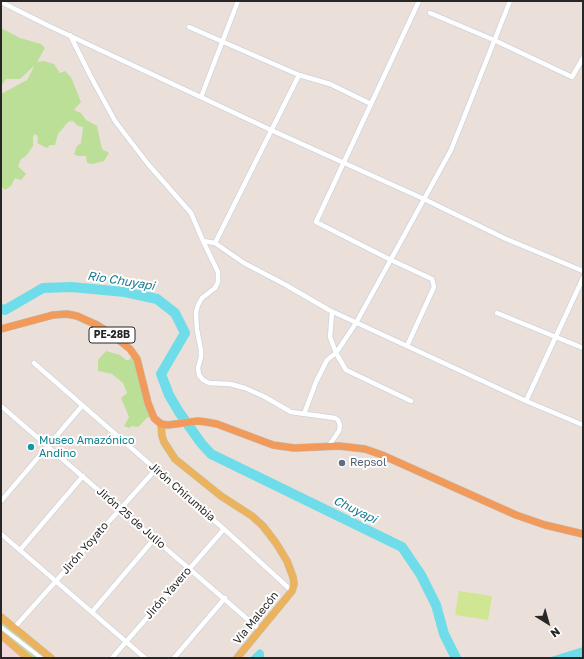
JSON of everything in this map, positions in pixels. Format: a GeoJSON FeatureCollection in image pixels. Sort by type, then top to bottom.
{"type":"FeatureCollection","features":[{"type":"Feature","properties":{"kind":"highway","name":"PE-28B"},"geometry":{"type":"LineString","coordinates":[[1,329],[53,315],[68,314],[77,316],[110,333],[130,349],[137,360],[148,403],[154,418],[161,424]]}},
{"type":"Feature","properties":{"kind":"highway"},"geometry":{"type":"LineString","coordinates":[[161,424],[198,421],[217,424],[273,445],[294,448],[343,447],[364,449],[382,455],[516,515],[545,525],[583,534]]}},
{"type":"Feature","properties":{"kind":"main road"},"geometry":{"type":"LineString","coordinates":[[161,424],[164,442],[175,458],[221,496],[252,516],[263,526],[276,542],[287,561],[293,577],[294,584],[292,591]]}},
{"type":"Feature","properties":{"kind":"main road","name":"Vía Malecón"},"geometry":{"type":"LineString","coordinates":[[237,658],[292,591]]}},
{"type":"Feature","properties":{"kind":"main road"},"geometry":{"type":"LineString","coordinates":[[1,617],[51,658]]}},
{"type":"Feature","properties":{"kind":"main road"},"geometry":{"type":"LineString","coordinates":[[1,635],[28,658]]}},
{"type":"Feature","properties":{"kind":"street"},"geometry":{"type":"LineString","coordinates":[[201,96],[238,1]]}},
{"type":"Feature","properties":{"kind":"street"},"geometry":{"type":"LineString","coordinates":[[407,346],[434,288],[432,279],[390,260],[316,222],[419,1]]}},
{"type":"Feature","properties":{"kind":"street"},"geometry":{"type":"LineString","coordinates":[[304,414],[316,382],[327,360],[336,353],[356,323],[451,150],[510,1]]}},
{"type":"Feature","properties":{"kind":"street"},"geometry":{"type":"LineString","coordinates":[[1,2],[49,26],[271,130],[424,199],[504,238],[583,271]]}},
{"type":"Feature","properties":{"kind":"street"},"geometry":{"type":"LineString","coordinates":[[430,13],[494,40],[572,77],[583,58]]}},
{"type":"Feature","properties":{"kind":"street"},"geometry":{"type":"LineString","coordinates":[[189,28],[299,75],[330,84],[371,104]]}},
{"type":"Feature","properties":{"kind":"street"},"geometry":{"type":"LineString","coordinates":[[70,35],[91,77],[116,121],[148,164],[191,213],[218,272],[219,277],[215,288],[202,298],[196,312],[197,330],[201,350],[198,368],[199,375],[203,380],[209,383],[230,384],[244,388],[265,397],[291,412],[330,416],[335,418],[338,420],[340,425],[339,431],[328,447]]}},
{"type":"Feature","properties":{"kind":"street"},"geometry":{"type":"LineString","coordinates":[[215,243],[299,75]]}},
{"type":"Feature","properties":{"kind":"street"},"geometry":{"type":"LineString","coordinates":[[203,241],[215,243],[244,263],[286,285],[332,312],[583,426]]}},
{"type":"Feature","properties":{"kind":"street"},"geometry":{"type":"LineString","coordinates":[[526,401],[583,278]]}},
{"type":"Feature","properties":{"kind":"street"},"geometry":{"type":"LineString","coordinates":[[332,312],[330,337],[336,353],[346,370],[411,401]]}},
{"type":"Feature","properties":{"kind":"street"},"geometry":{"type":"LineString","coordinates":[[497,313],[583,348]]}},
{"type":"Feature","properties":{"kind":"street","name":"Jirón Chirumbia"},"geometry":{"type":"LineString","coordinates":[[34,363],[224,529],[292,591]]}},
{"type":"Feature","properties":{"kind":"street","name":"Jirón 25 de Julio"},"geometry":{"type":"LineString","coordinates":[[1,406],[119,509],[225,598],[260,630]]}},
{"type":"Feature","properties":{"kind":"street"},"geometry":{"type":"LineString","coordinates":[[1,502],[82,406]]}},
{"type":"Feature","properties":{"kind":"street","name":"Jirón Yoyato"},"geometry":{"type":"LineString","coordinates":[[14,628],[156,469]]}},
{"type":"Feature","properties":{"kind":"street"},"geometry":{"type":"LineString","coordinates":[[20,550],[83,476]]}},
{"type":"Feature","properties":{"kind":"street","name":"Jirón Yavero"},"geometry":{"type":"LineString","coordinates":[[112,658],[224,529]]}},
{"type":"Feature","properties":{"kind":"street"},"geometry":{"type":"LineString","coordinates":[[1,534],[145,658]]}},
{"type":"Feature","properties":{"kind":"street"},"geometry":{"type":"LineString","coordinates":[[92,612],[154,539]]}},
{"type":"Feature","properties":{"kind":"street"},"geometry":{"type":"LineString","coordinates":[[174,658],[225,598]]}},
{"type":"Feature","properties":{"kind":"street"},"geometry":{"type":"LineString","coordinates":[[1,627],[41,658]]}},
{"type":"Feature","properties":{"kind":"shaded area"},"geometry":{"type":"Polygon","coordinates":[[[1,639],[24,658],[1,658],[1,639]]]}},
{"type":"Feature","properties":{"kind":"green space"},"geometry":{"type":"Polygon","coordinates":[[[1,28],[20,38],[41,44],[45,48],[37,62],[44,61],[54,64],[60,73],[65,71],[71,77],[81,102],[74,110],[81,113],[86,120],[97,126],[102,149],[109,153],[104,161],[93,164],[87,163],[86,156],[77,156],[74,154],[77,146],[81,143],[83,127],[78,126],[73,121],[68,122],[58,134],[55,145],[50,145],[47,148],[37,143],[38,137],[36,134],[33,136],[33,146],[26,156],[21,159],[18,166],[26,174],[21,180],[15,178],[11,186],[5,190],[1,186],[1,94],[27,80],[35,65],[20,79],[6,79],[1,86],[1,28]]]}},
{"type":"Feature","properties":{"kind":"green space"},"geometry":{"type":"Polygon","coordinates":[[[106,351],[120,355],[126,360],[129,360],[133,355],[134,364],[153,416],[147,418],[138,427],[132,426],[129,428],[124,426],[129,417],[121,398],[127,393],[123,383],[112,374],[98,371],[98,360],[106,351]]]}},
{"type":"Feature","properties":{"kind":"green space"},"geometry":{"type":"Polygon","coordinates":[[[459,591],[492,596],[488,620],[455,615],[459,591]]]}},
{"type":"Feature","properties":{"kind":"green space"},"geometry":{"type":"Polygon","coordinates":[[[1,621],[43,658],[30,658],[1,633],[1,621]]]}},
{"type":"Feature","properties":{"kind":"water"},"geometry":{"type":"Polygon","coordinates":[[[583,647],[583,658],[548,658],[583,647]]]}},
{"type":"Feature","properties":{"kind":"water"},"geometry":{"type":"Polygon","coordinates":[[[260,649],[264,653],[264,658],[250,658],[258,650],[260,649]]]}},
{"type":"Feature","properties":{"kind":"waterway","name":"Chuyapi"},"geometry":{"type":"LineString","coordinates":[[1,309],[5,310],[43,288],[71,287],[125,292],[157,299],[175,313],[185,333],[161,374],[169,395],[201,443],[211,454],[402,547],[421,575],[436,605],[444,634],[456,658]]}},
{"type":"Feature","properties":{"kind":"place","name":"Museo Amazónico Andino"},"geometry":{"type":"Point","coordinates":[31,447]}},
{"type":"Feature","properties":{"kind":"place","name":"Repsol"},"geometry":{"type":"Point","coordinates":[342,463]}},
{"type":"Feature","properties":{"kind":"water label","name":"Rio Chuyapi"},"geometry":{"type":"Point","coordinates":[121,281]}}]}
